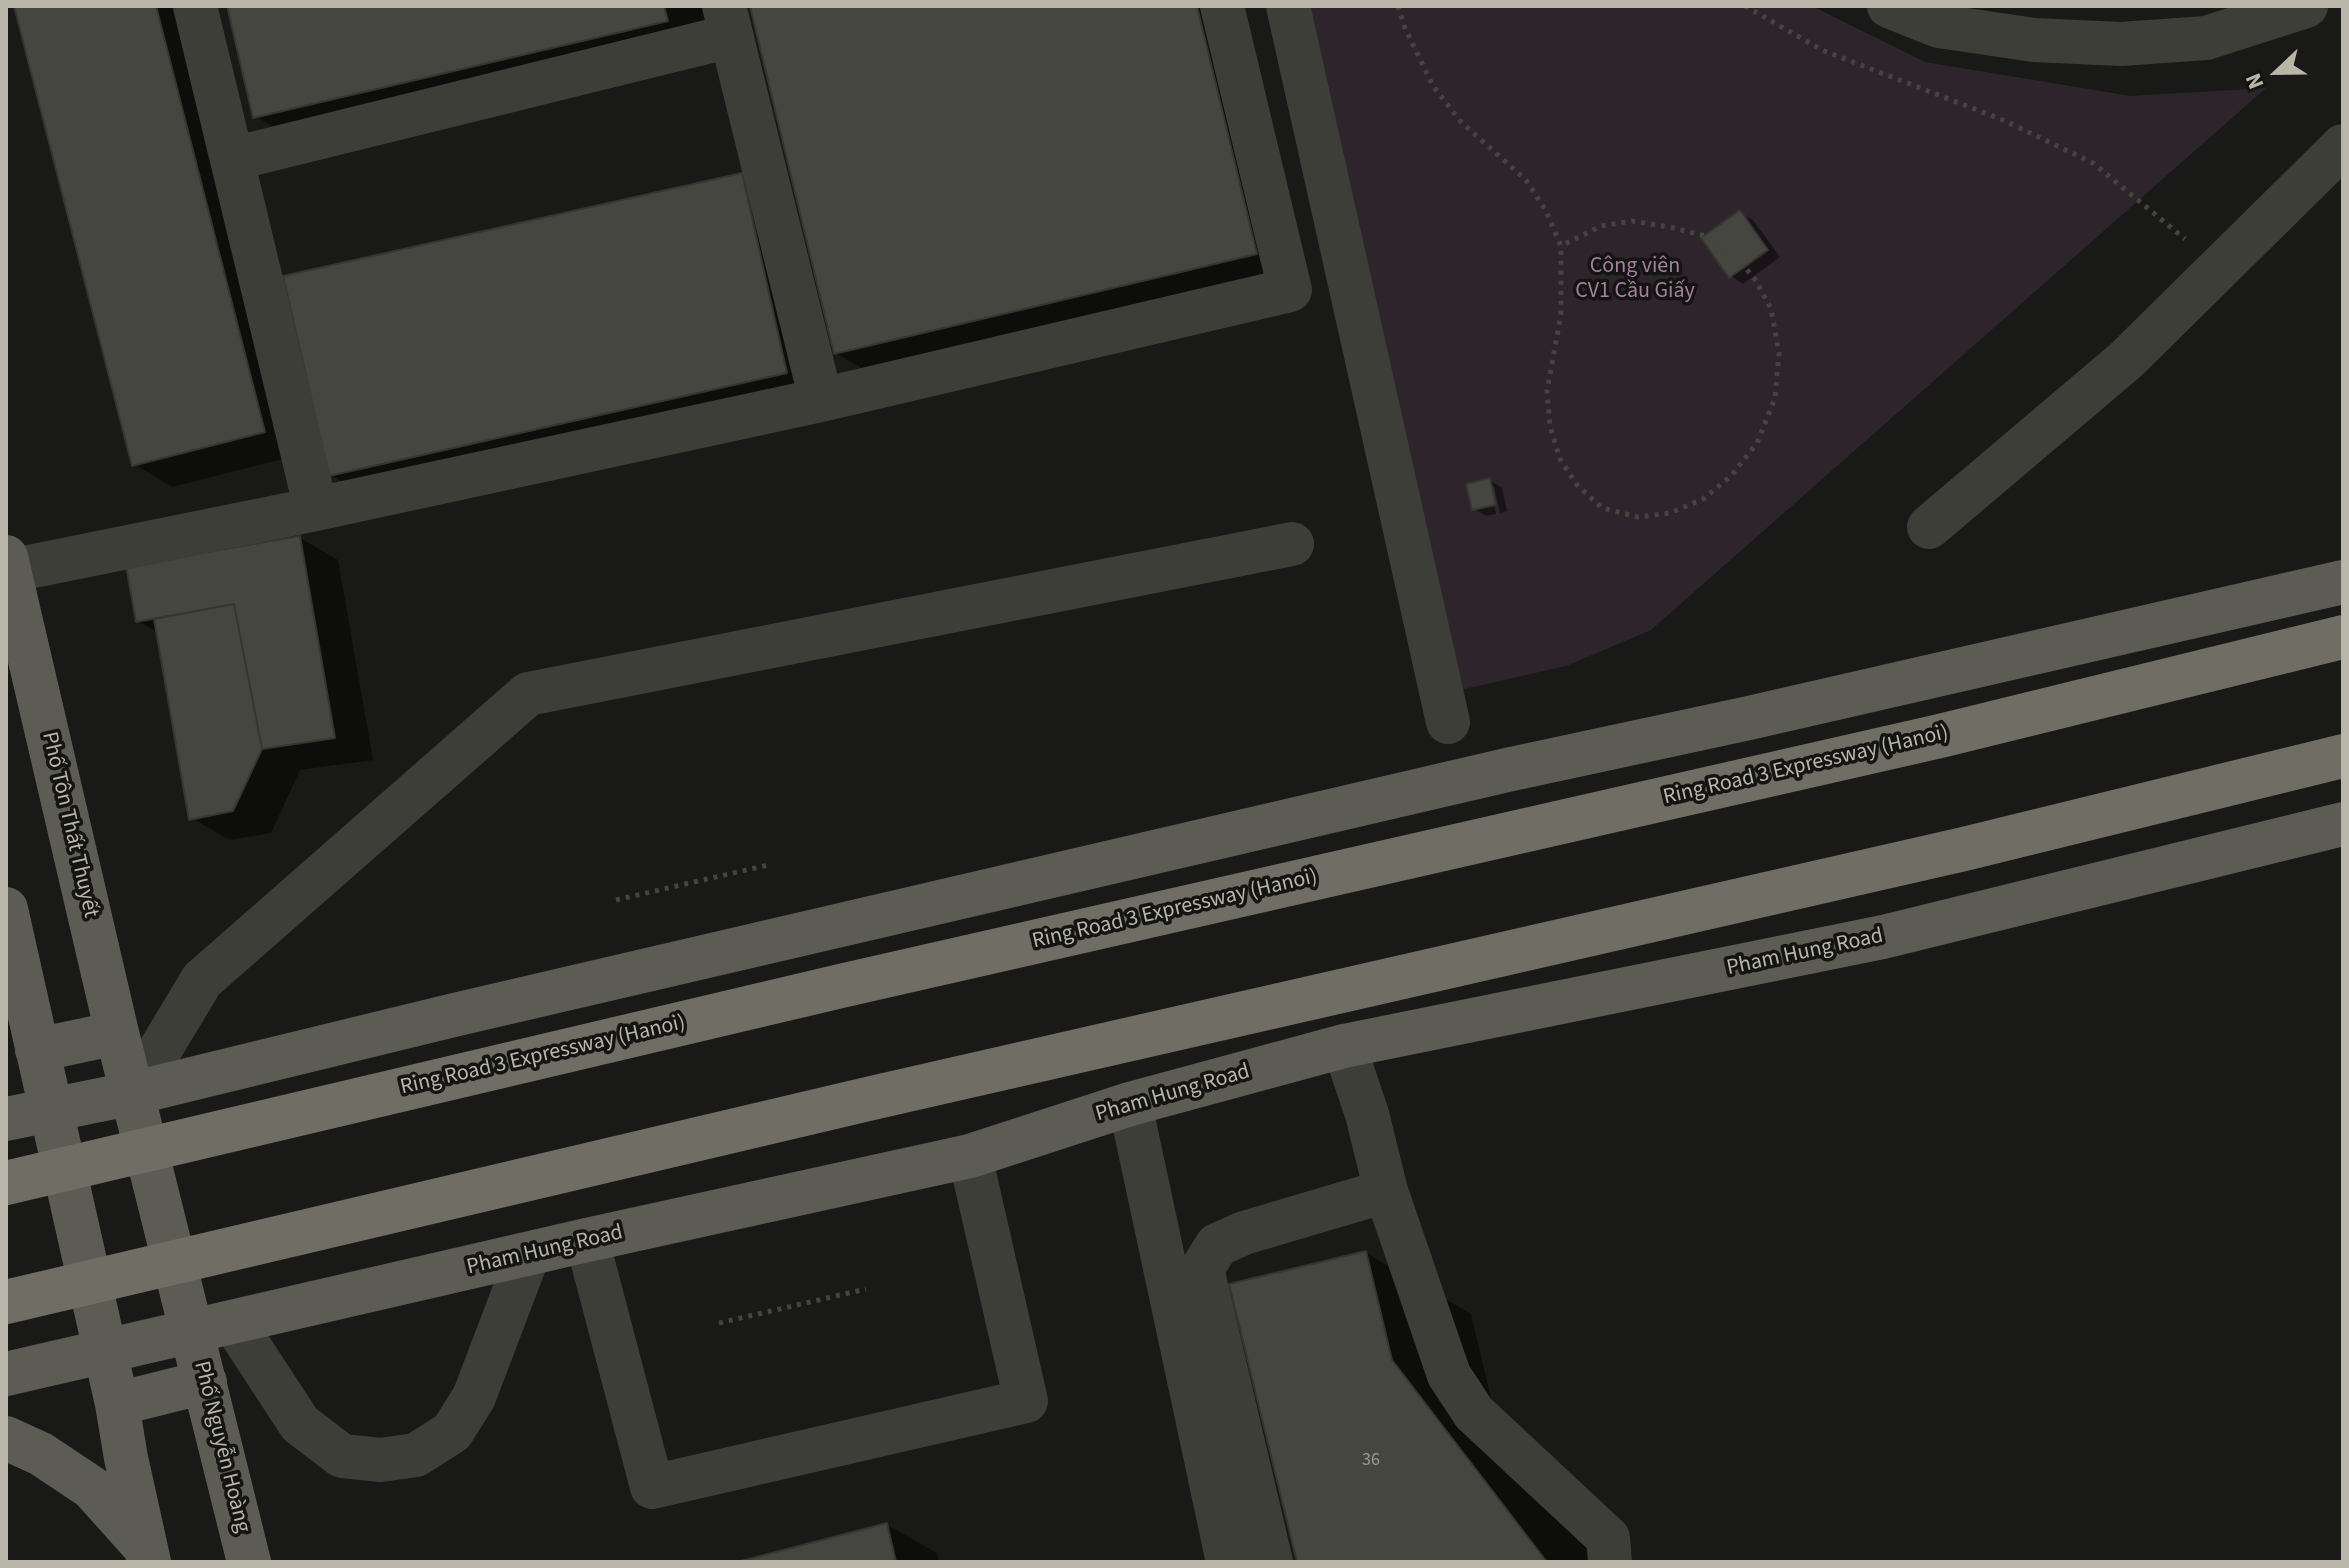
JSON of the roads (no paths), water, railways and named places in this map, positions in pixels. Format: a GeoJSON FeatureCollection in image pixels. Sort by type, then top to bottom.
{"type":"FeatureCollection","features":[{"type":"Feature","properties":{"kind":"highway","name":"Ring Road 3 Expressway (Hanoi)"},"geometry":{"type":"LineString","coordinates":[[6,1183],[861,981],[1940,736],[2343,637]]}},
{"type":"Feature","properties":{"kind":"highway"},"geometry":{"type":"LineString","coordinates":[[6,1302],[872,1098],[1964,849],[2343,756]]}},
{"type":"Feature","properties":{"kind":"main road","name":"Phố Tôn Thất Thuyết"},"geometry":{"type":"LineString","coordinates":[[8,564],[117,1033],[134,1093]]}},
{"type":"Feature","properties":{"kind":"main road"},"geometry":{"type":"LineString","coordinates":[[6,1119],[134,1093],[454,1015],[1330,811],[2343,582]]}},
{"type":"Feature","properties":{"kind":"main road","name":"Pham Hung Road"},"geometry":{"type":"LineString","coordinates":[[6,1374],[587,1240],[970,1156],[1130,1104],[1344,1046],[1883,937],[2343,824]]}},
{"type":"Feature","properties":{"kind":"main road"},"geometry":{"type":"LineString","coordinates":[[6,909],[148,1555]]}},
{"type":"Feature","properties":{"kind":"main road"},"geometry":{"type":"LineString","coordinates":[[37,1050],[117,1033]]}},
{"type":"Feature","properties":{"kind":"main road","name":"Phố Nguyễn Hoàng"},"geometry":{"type":"LineString","coordinates":[[134,1093],[213,1328],[205,1382],[249,1562]]}},
{"type":"Feature","properties":{"kind":"main road"},"geometry":{"type":"LineString","coordinates":[[117,1404],[205,1382]]}},
{"type":"Feature","properties":{"kind":"main road"},"geometry":{"type":"LineString","coordinates":[[6,1438],[41,1454],[92,1488],[148,1555]]}},
{"type":"Feature","properties":{"kind":"street"},"geometry":{"type":"LineString","coordinates":[[195,6],[316,509]]}},
{"type":"Feature","properties":{"kind":"street"},"geometry":{"type":"LineString","coordinates":[[8,564],[316,509],[821,400],[1290,290],[1222,6]]}},
{"type":"Feature","properties":{"kind":"street"},"geometry":{"type":"LineString","coordinates":[[1288,6],[1448,722]]}},
{"type":"Feature","properties":{"kind":"street"},"geometry":{"type":"LineString","coordinates":[[1889,6],[1939,26],[2034,40],[2121,44],[2206,38],[2306,6]]}},
{"type":"Feature","properties":{"kind":"street"},"geometry":{"type":"LineString","coordinates":[[232,159],[727,21],[821,400]]}},
{"type":"Feature","properties":{"kind":"street"},"geometry":{"type":"LineString","coordinates":[[1929,527],[2126,360],[2343,146]]}},
{"type":"Feature","properties":{"kind":"street"},"geometry":{"type":"LineString","coordinates":[[134,1093],[202,980],[528,694],[1292,544]]}},
{"type":"Feature","properties":{"kind":"street"},"geometry":{"type":"LineString","coordinates":[[1344,1046],[1367,1114],[1386,1191],[1449,1375],[1474,1413],[1608,1538],[1610,1562]]}},
{"type":"Feature","properties":{"kind":"street"},"geometry":{"type":"LineString","coordinates":[[1130,1104],[1228,1562]]}},
{"type":"Feature","properties":{"kind":"street"},"geometry":{"type":"LineString","coordinates":[[587,1240],[652,1487],[1026,1401],[970,1156]]}},
{"type":"Feature","properties":{"kind":"street"},"geometry":{"type":"LineString","coordinates":[[1271,1562],[1202,1269],[1217,1245],[1244,1233],[1386,1191]]}},
{"type":"Feature","properties":{"kind":"street"},"geometry":{"type":"LineString","coordinates":[[213,1328],[300,1424],[342,1456],[381,1460],[416,1455],[452,1432],[474,1397],[528,1255]]}},
{"type":"Feature","properties":{"kind":"park label","name":"Công viên CV1 Cầu Giấy"},"geometry":{"type":"Point","coordinates":[1635,280]}}]}
